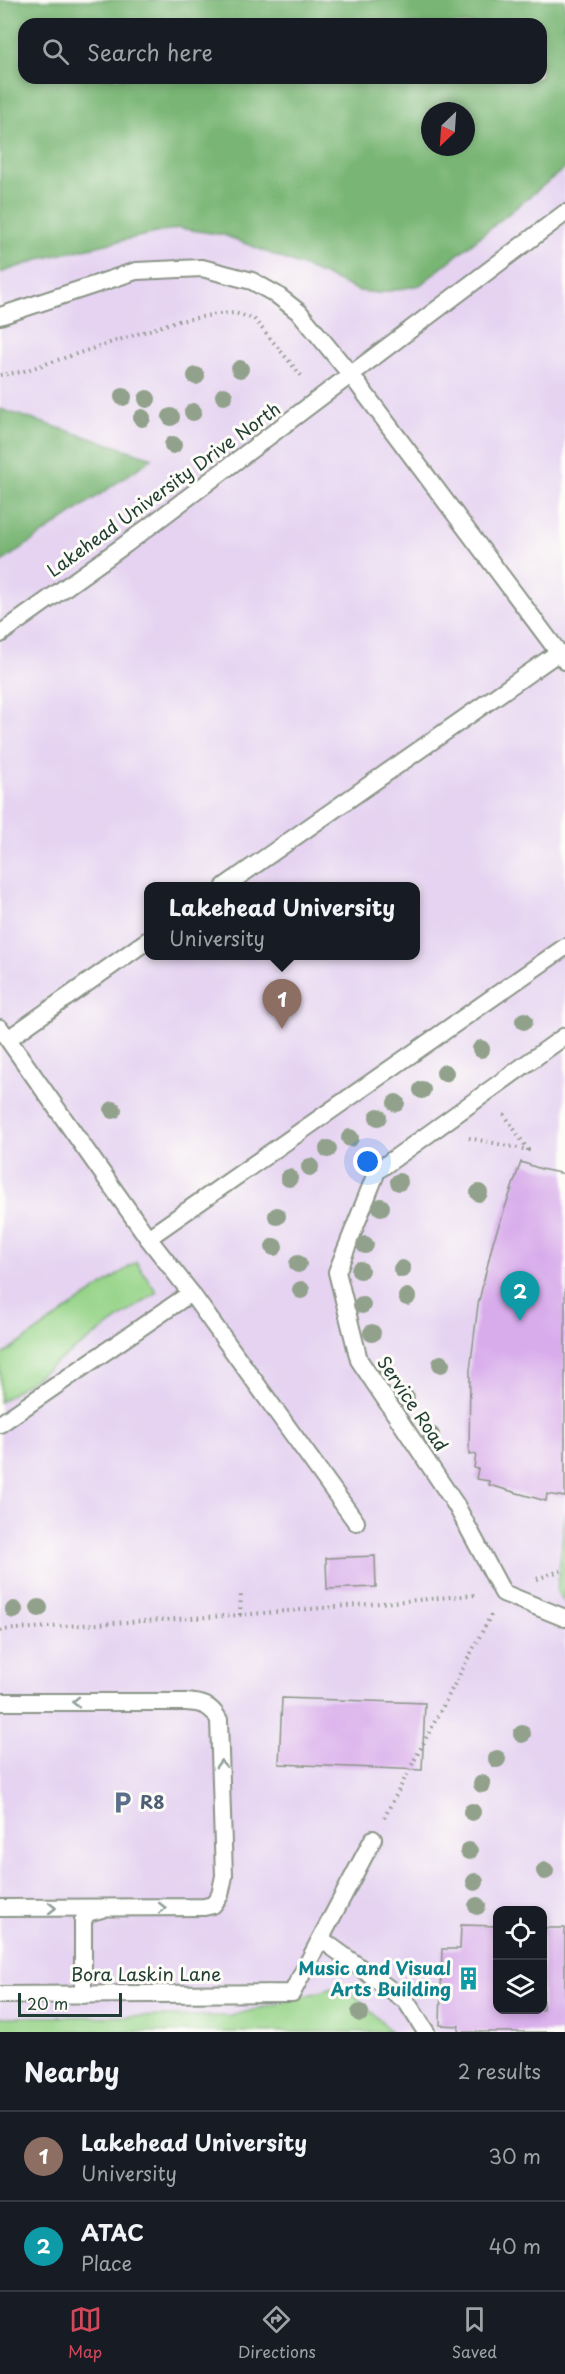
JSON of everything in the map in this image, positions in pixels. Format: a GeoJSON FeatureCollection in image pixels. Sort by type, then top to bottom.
{"type":"FeatureCollection","features":[{"type":"Feature","properties":{"kind":"lane","name":"Lakehead University Drive North"},"geometry":{"type":"LineString","coordinates":[[0,634],[126,544],[565,213]]}},
{"type":"Feature","properties":{"kind":"lane"},"geometry":{"type":"LineString","coordinates":[[0,315],[136,271],[202,268],[252,281],[277,295],[300,314],[351,375],[562,657],[231,882]]}},
{"type":"Feature","properties":{"kind":"lane"},"geometry":{"type":"LineString","coordinates":[[144,943],[4,1033],[148,1238],[191,1293],[356,1522]]}},
{"type":"Feature","properties":{"kind":"lane"},"geometry":{"type":"LineString","coordinates":[[148,1238],[565,947]]}},
{"type":"Feature","properties":{"kind":"lane","name":"Service Road"},"geometry":{"type":"LineString","coordinates":[[503,1593],[456,1505],[359,1359],[337,1272],[376,1171],[565,1036]]}},
{"type":"Feature","properties":{"kind":"lane"},"geometry":{"type":"LineString","coordinates":[[0,1424],[191,1293]]}},
{"type":"Feature","properties":{"kind":"lane"},"geometry":{"type":"LineString","coordinates":[[503,1593],[565,1618]]}},
{"type":"Feature","properties":{"kind":"lane"},"geometry":{"type":"LineString","coordinates":[[0,1702],[186,1702],[203,1703],[213,1709],[219,1720],[224,1876],[220,1895],[213,1905],[204,1907],[0,1908]]}},
{"type":"Feature","properties":{"kind":"lane"},"geometry":{"type":"LineString","coordinates":[[373,1839],[321,1939],[406,2001],[426,2032]]}},
{"type":"Feature","properties":{"kind":"lane"},"geometry":{"type":"LineString","coordinates":[[83,1995],[83,1921],[87,1912],[104,1908]]}},
{"type":"Feature","properties":{"kind":"lane","name":"Bora Laskin Lane"},"geometry":{"type":"LineString","coordinates":[[0,1995],[292,1993],[321,1939]]}},
{"type":"Feature","properties":{"kind":"path"},"geometry":{"type":"LineString","coordinates":[[0,375],[21,372],[174,322],[236,313],[254,319],[320,399]]}},
{"type":"Feature","properties":{"kind":"path"},"geometry":{"type":"LineString","coordinates":[[432,1131],[528,1150],[488,1090]]}},
{"type":"Feature","properties":{"kind":"path"},"geometry":{"type":"LineString","coordinates":[[240,1614],[241,1592]]}},
{"type":"Feature","properties":{"kind":"path"},"geometry":{"type":"LineString","coordinates":[[0,1630],[503,1593]]}},
{"type":"Feature","properties":{"kind":"path"},"geometry":{"type":"LineString","coordinates":[[373,1839],[503,1593]]}},
{"type":"Feature","properties":{"kind":"shaded area"},"geometry":{"type":"Polygon","coordinates":[[[0,0],[565,0],[565,2032],[0,2032],[0,0]]]}},
{"type":"Feature","properties":{"kind":"green space"},"geometry":{"type":"Polygon","coordinates":[[[0,0],[565,0],[565,168],[420,285],[379,293],[359,291],[224,235],[178,228],[44,258],[0,273],[0,0]]]}},
{"type":"Feature","properties":{"kind":"green space"},"geometry":{"type":"Polygon","coordinates":[[[0,409],[153,458],[0,563],[0,409]]]}},
{"type":"Feature","properties":{"kind":"green space"},"geometry":{"type":"Polygon","coordinates":[[[136,1262],[157,1292],[0,1402],[0,1357],[136,1262]]]}},
{"type":"Feature","properties":{"kind":"green space"},"geometry":{"type":"Polygon","coordinates":[[[565,1513],[565,1602],[557,1592],[565,1513]]]}},
{"type":"Feature","properties":{"kind":"green space"},"geometry":{"type":"Polygon","coordinates":[[[334,1988],[350,1990],[391,2032],[0,2032],[0,2017],[231,2016],[334,1988]]]}},
{"type":"Feature","properties":{"kind":"building"},"geometry":{"type":"Polygon","coordinates":[[[521,1162],[565,1174],[565,1497],[547,1494],[546,1501],[489,1485],[489,1481],[476,1479],[478,1469],[474,1468],[476,1454],[469,1455],[470,1370],[478,1305],[493,1242],[521,1162]]]}},
{"type":"Feature","properties":{"kind":"building"},"geometry":{"type":"Polygon","coordinates":[[[375,1556],[376,1587],[327,1589],[326,1558],[375,1556]]]}},
{"type":"Feature","properties":{"kind":"building"},"geometry":{"type":"Polygon","coordinates":[[[282,1698],[425,1703],[422,1770],[279,1764],[282,1698]]]}},
{"type":"Feature","properties":{"kind":"building","name":"Music and Visual Arts Building"},"geometry":{"type":"Polygon","coordinates":[[[461,1925],[493,1926],[493,2014],[547,2014],[547,1928],[565,1928],[565,2032],[458,2032],[459,2026],[440,2025],[442,1949],[460,1949],[461,1925]]]}},
{"type":"Feature","properties":{"kind":"place","name":"Lakehead University"},"geometry":{"type":"Point","coordinates":[282,1029]}},
{"type":"Feature","properties":{"kind":"place","name":"ATAC"},"geometry":{"type":"Point","coordinates":[520,1321]}},
{"type":"Feature","properties":{"kind":"place","name":"R8"},"geometry":{"type":"Point","coordinates":[122,1803]}},
{"type":"Feature","properties":{"kind":"place","name":"Music and Visual Arts Building"},"geometry":{"type":"Point","coordinates":[469,1979]}}]}
